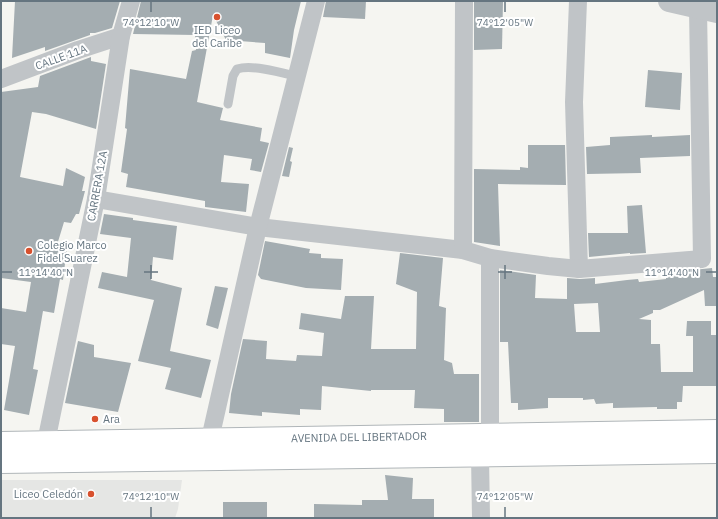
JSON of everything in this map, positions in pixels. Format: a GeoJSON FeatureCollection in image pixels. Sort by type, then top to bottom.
{"type":"FeatureCollection","features":[{"type":"Feature","properties":{"kind":"main road","name":"AVENIDA DEL LIBERTADOR"},"geometry":{"type":"LineString","coordinates":[[1,442],[717,431]]}},
{"type":"Feature","properties":{"kind":"main road","name":"AVENIDA DEL LIBERTADOR"},"geometry":{"type":"LineString","coordinates":[[1,462],[717,452]]}},
{"type":"Feature","properties":{"kind":"street","name":"CARRERA 12A"},"geometry":{"type":"LineString","coordinates":[[46,442],[96,200],[121,36],[130,1]]}},
{"type":"Feature","properties":{"kind":"street"},"geometry":{"type":"LineString","coordinates":[[210,439],[258,227],[316,1]]}},
{"type":"Feature","properties":{"kind":"street"},"geometry":{"type":"LineString","coordinates":[[463,250],[464,1]]}},
{"type":"Feature","properties":{"kind":"street"},"geometry":{"type":"LineString","coordinates":[[578,1],[574,102],[579,269]]}},
{"type":"Feature","properties":{"kind":"street"},"geometry":{"type":"LineString","coordinates":[[96,200],[258,227],[463,250],[490,258],[548,266],[579,269],[702,259],[712,8],[670,1]]}},
{"type":"Feature","properties":{"kind":"street","name":"CALLE 11A"},"geometry":{"type":"LineString","coordinates":[[1,79],[78,50],[121,36]]}},
{"type":"Feature","properties":{"kind":"street"},"geometry":{"type":"LineString","coordinates":[[490,258],[490,434]]}},
{"type":"Feature","properties":{"kind":"street"},"geometry":{"type":"LineString","coordinates":[[480,455],[481,518]]}},
{"type":"Feature","properties":{"kind":"lane"},"geometry":{"type":"LineString","coordinates":[[228,104],[233,76],[237,69],[244,67],[253,68],[296,76]]}},
{"type":"Feature","properties":{"kind":"shaded area","name":"Liceo Celedón"},"geometry":{"type":"Polygon","coordinates":[[[1,480],[182,480],[178,509],[175,518],[1,518],[1,480]]]}},
{"type":"Feature","properties":{"kind":"building"},"geometry":{"type":"Polygon","coordinates":[[[15,1],[120,1],[112,28],[90,33],[90,35],[45,51],[45,47],[12,58],[15,1]]]}},
{"type":"Feature","properties":{"kind":"building"},"geometry":{"type":"Polygon","coordinates":[[[141,1],[301,1],[294,30],[290,58],[265,53],[265,43],[226,40],[213,15],[197,102],[223,108],[220,120],[262,128],[260,141],[269,143],[261,172],[250,170],[252,159],[224,155],[221,182],[249,184],[246,212],[205,207],[205,201],[126,187],[128,174],[121,172],[127,129],[125,128],[130,69],[186,79],[192,51],[196,50],[195,35],[133,34],[141,1]]]}},
{"type":"Feature","properties":{"kind":"building"},"geometry":{"type":"Polygon","coordinates":[[[326,1],[366,1],[365,19],[323,17],[326,1]]]}},
{"type":"Feature","properties":{"kind":"building"},"geometry":{"type":"Polygon","coordinates":[[[474,1],[503,1],[502,49],[474,50],[474,1]]]}},
{"type":"Feature","properties":{"kind":"building"},"geometry":{"type":"Polygon","coordinates":[[[91,57],[91,61],[106,64],[96,129],[46,114],[32,112],[20,177],[63,186],[66,168],[85,177],[82,191],[85,191],[79,214],[76,214],[71,223],[64,222],[57,245],[67,247],[63,280],[60,279],[54,313],[43,311],[33,369],[38,370],[29,415],[4,410],[15,346],[1,344],[1,308],[26,312],[31,282],[1,278],[1,92],[38,87],[40,76],[91,57]]]}},
{"type":"Feature","properties":{"kind":"building"},"geometry":{"type":"Polygon","coordinates":[[[648,70],[682,73],[680,110],[645,107],[648,70]]]}},
{"type":"Feature","properties":{"kind":"building"},"geometry":{"type":"Polygon","coordinates":[[[652,135],[652,137],[690,135],[690,156],[640,158],[641,173],[587,174],[586,147],[610,145],[610,137],[652,135]]]}},
{"type":"Feature","properties":{"kind":"building"},"geometry":{"type":"Polygon","coordinates":[[[528,145],[565,145],[566,185],[498,184],[500,246],[474,242],[474,169],[520,170],[520,167],[528,168],[528,145]]]}},
{"type":"Feature","properties":{"kind":"building"},"geometry":{"type":"Polygon","coordinates":[[[289,147],[293,148],[289,177],[282,176],[289,147]]]}},
{"type":"Feature","properties":{"kind":"building"},"geometry":{"type":"Polygon","coordinates":[[[642,205],[646,253],[589,257],[588,233],[628,233],[627,206],[642,205]]]}},
{"type":"Feature","properties":{"kind":"building"},"geometry":{"type":"Polygon","coordinates":[[[104,214],[133,218],[133,220],[177,226],[173,260],[153,257],[151,280],[182,288],[170,351],[211,360],[201,398],[165,389],[171,368],[138,361],[154,300],[98,288],[102,272],[127,277],[131,238],[100,234],[104,214]]]}},
{"type":"Feature","properties":{"kind":"building"},"geometry":{"type":"Polygon","coordinates":[[[265,241],[310,249],[309,253],[321,254],[321,258],[343,259],[341,290],[306,288],[261,279],[258,275],[265,241]]]}},
{"type":"Feature","properties":{"kind":"building"},"geometry":{"type":"Polygon","coordinates":[[[400,253],[443,258],[439,306],[446,308],[444,360],[452,363],[454,374],[479,374],[479,422],[444,422],[444,409],[414,408],[415,390],[371,391],[322,386],[321,410],[300,409],[300,415],[262,412],[262,416],[229,413],[231,394],[243,339],[267,341],[266,359],[296,361],[297,355],[322,356],[324,333],[299,329],[301,313],[341,319],[345,296],[374,296],[371,349],[416,349],[417,292],[396,284],[400,253]]]}},
{"type":"Feature","properties":{"kind":"building"},"geometry":{"type":"Polygon","coordinates":[[[712,268],[713,277],[717,277],[717,306],[705,306],[704,290],[660,310],[653,310],[653,313],[639,319],[651,320],[651,344],[660,344],[661,372],[693,372],[693,336],[686,336],[687,321],[711,321],[711,335],[717,335],[717,386],[683,386],[682,402],[677,402],[677,409],[657,409],[657,407],[613,408],[613,403],[596,404],[594,399],[583,400],[583,398],[548,398],[548,408],[518,410],[518,403],[511,403],[508,342],[500,342],[500,270],[536,275],[535,298],[567,299],[567,278],[595,278],[595,284],[638,279],[639,282],[666,279],[666,273],[683,273],[683,271],[712,268]],[[598,303],[574,304],[576,332],[600,332],[598,303]]]}},
{"type":"Feature","properties":{"kind":"building"},"geometry":{"type":"Polygon","coordinates":[[[215,286],[228,288],[218,329],[206,325],[215,286]]]}},
{"type":"Feature","properties":{"kind":"building"},"geometry":{"type":"Polygon","coordinates":[[[78,341],[94,345],[94,357],[131,363],[118,412],[65,403],[78,341]]]}},
{"type":"Feature","properties":{"kind":"building"},"geometry":{"type":"Polygon","coordinates":[[[385,475],[413,478],[412,499],[434,499],[434,518],[314,518],[314,504],[362,505],[362,500],[388,500],[385,475]]]}},
{"type":"Feature","properties":{"kind":"building"},"geometry":{"type":"Polygon","coordinates":[[[223,502],[267,502],[267,518],[223,518],[223,502]]]}},
{"type":"Feature","properties":{"kind":"place","name":"IED Liceo del Caribe"},"geometry":{"type":"Point","coordinates":[217,17]}},
{"type":"Feature","properties":{"kind":"place","name":"Colegio Marco Fidel Suarez"},"geometry":{"type":"Point","coordinates":[29,251]}},
{"type":"Feature","properties":{"kind":"place","name":"Ara"},"geometry":{"type":"Point","coordinates":[95,419]}},
{"type":"Feature","properties":{"kind":"place","name":"Liceo Celedón"},"geometry":{"type":"Point","coordinates":[91,494]}}]}
